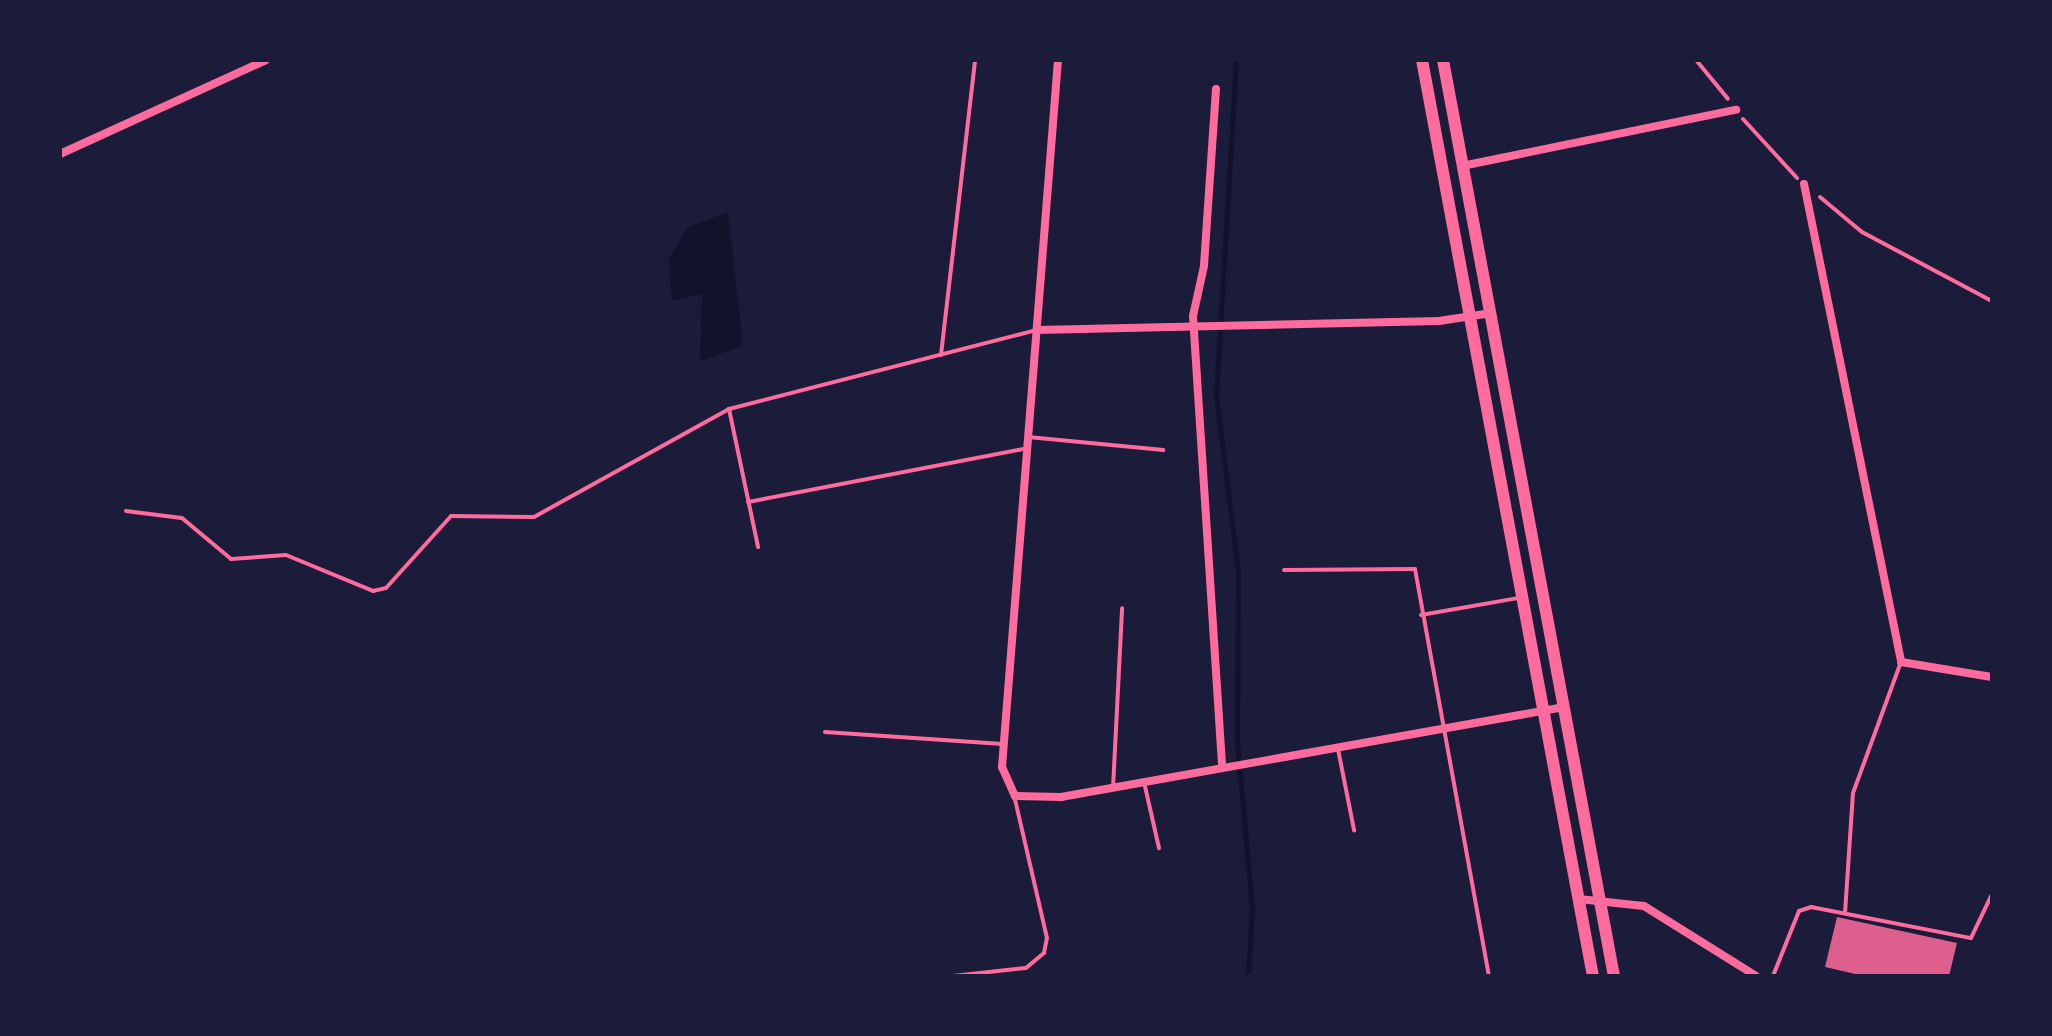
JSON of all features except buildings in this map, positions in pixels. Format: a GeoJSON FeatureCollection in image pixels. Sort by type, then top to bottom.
{"type":"FeatureCollection","features":[{"type":"Feature","properties":{"kind":"main road"},"geometry":{"type":"LineString","coordinates":[[1422,60],[1593,976]]}},
{"type":"Feature","properties":{"kind":"main road"},"geometry":{"type":"LineString","coordinates":[[1442,60],[1614,976]]}},
{"type":"Feature","properties":{"kind":"street"},"geometry":{"type":"LineString","coordinates":[[60,154],[266,60]]}},
{"type":"Feature","properties":{"kind":"street"},"geometry":{"type":"LineString","coordinates":[[1058,60],[1002,766],[1014,796],[1031,801],[1113,788],[1337,744],[1564,707]]}},
{"type":"Feature","properties":{"kind":"street"},"geometry":{"type":"LineString","coordinates":[[1216,89],[1198,328],[1226,766]]}},
{"type":"Feature","properties":{"kind":"street"},"geometry":{"type":"LineString","coordinates":[[1462,166],[1736,110]]}},
{"type":"Feature","properties":{"kind":"street"},"geometry":{"type":"LineString","coordinates":[[1804,184],[1901,662],[1992,677]]}},
{"type":"Feature","properties":{"kind":"street"},"geometry":{"type":"LineString","coordinates":[[1037,330],[1198,328],[1491,313]]}},
{"type":"Feature","properties":{"kind":"street"},"geometry":{"type":"LineString","coordinates":[[1579,899],[1599,897],[1644,906],[1756,976]]}},
{"type":"Feature","properties":{"kind":"lane"},"geometry":{"type":"LineString","coordinates":[[941,355],[975,60]]}},
{"type":"Feature","properties":{"kind":"lane"},"geometry":{"type":"LineString","coordinates":[[126,512],[182,518],[231,559],[286,555],[373,592],[386,588],[451,516],[534,517],[729,409],[1037,330]]}},
{"type":"Feature","properties":{"kind":"lane"},"geometry":{"type":"LineString","coordinates":[[729,409],[758,547]]}},
{"type":"Feature","properties":{"kind":"lane"},"geometry":{"type":"LineString","coordinates":[[1028,436],[1163,450]]}},
{"type":"Feature","properties":{"kind":"lane"},"geometry":{"type":"LineString","coordinates":[[748,502],[1027,448]]}},
{"type":"Feature","properties":{"kind":"lane"},"geometry":{"type":"LineString","coordinates":[[1284,570],[1415,570],[1490,976]]}},
{"type":"Feature","properties":{"kind":"lane"},"geometry":{"type":"LineString","coordinates":[[1422,615],[1523,598]]}},
{"type":"Feature","properties":{"kind":"lane"},"geometry":{"type":"LineString","coordinates":[[1113,788],[1122,608]]}},
{"type":"Feature","properties":{"kind":"lane"},"geometry":{"type":"LineString","coordinates":[[1844,914],[1853,793],[1901,662]]}},
{"type":"Feature","properties":{"kind":"lane"},"geometry":{"type":"LineString","coordinates":[[825,732],[1004,744]]}},
{"type":"Feature","properties":{"kind":"lane"},"geometry":{"type":"LineString","coordinates":[[1337,744],[1354,830]]}},
{"type":"Feature","properties":{"kind":"lane"},"geometry":{"type":"LineString","coordinates":[[1144,782],[1159,848]]}},
{"type":"Feature","properties":{"kind":"lane"},"geometry":{"type":"LineString","coordinates":[[953,976],[1026,968],[1044,953],[1046,938],[1014,796]]}},
{"type":"Feature","properties":{"kind":"lane"},"geometry":{"type":"LineString","coordinates":[[1772,976],[1799,911],[1844,914],[1972,938],[1992,894]]}},
{"type":"Feature","properties":{"kind":"path"},"geometry":{"type":"LineString","coordinates":[[1696,60],[1804,184],[1862,232],[1992,301]]}},
{"type":"Feature","properties":{"kind":"shaded area"},"geometry":{"type":"Polygon","coordinates":[[[728,212],[743,346],[700,361],[702,294],[672,301],[669,258],[688,227],[728,212]]]}},
{"type":"Feature","properties":{"kind":"waterway"},"geometry":{"type":"LineString","coordinates":[[1236,60],[1216,395],[1238,571],[1237,741],[1252,910],[1248,976]]}}]}
